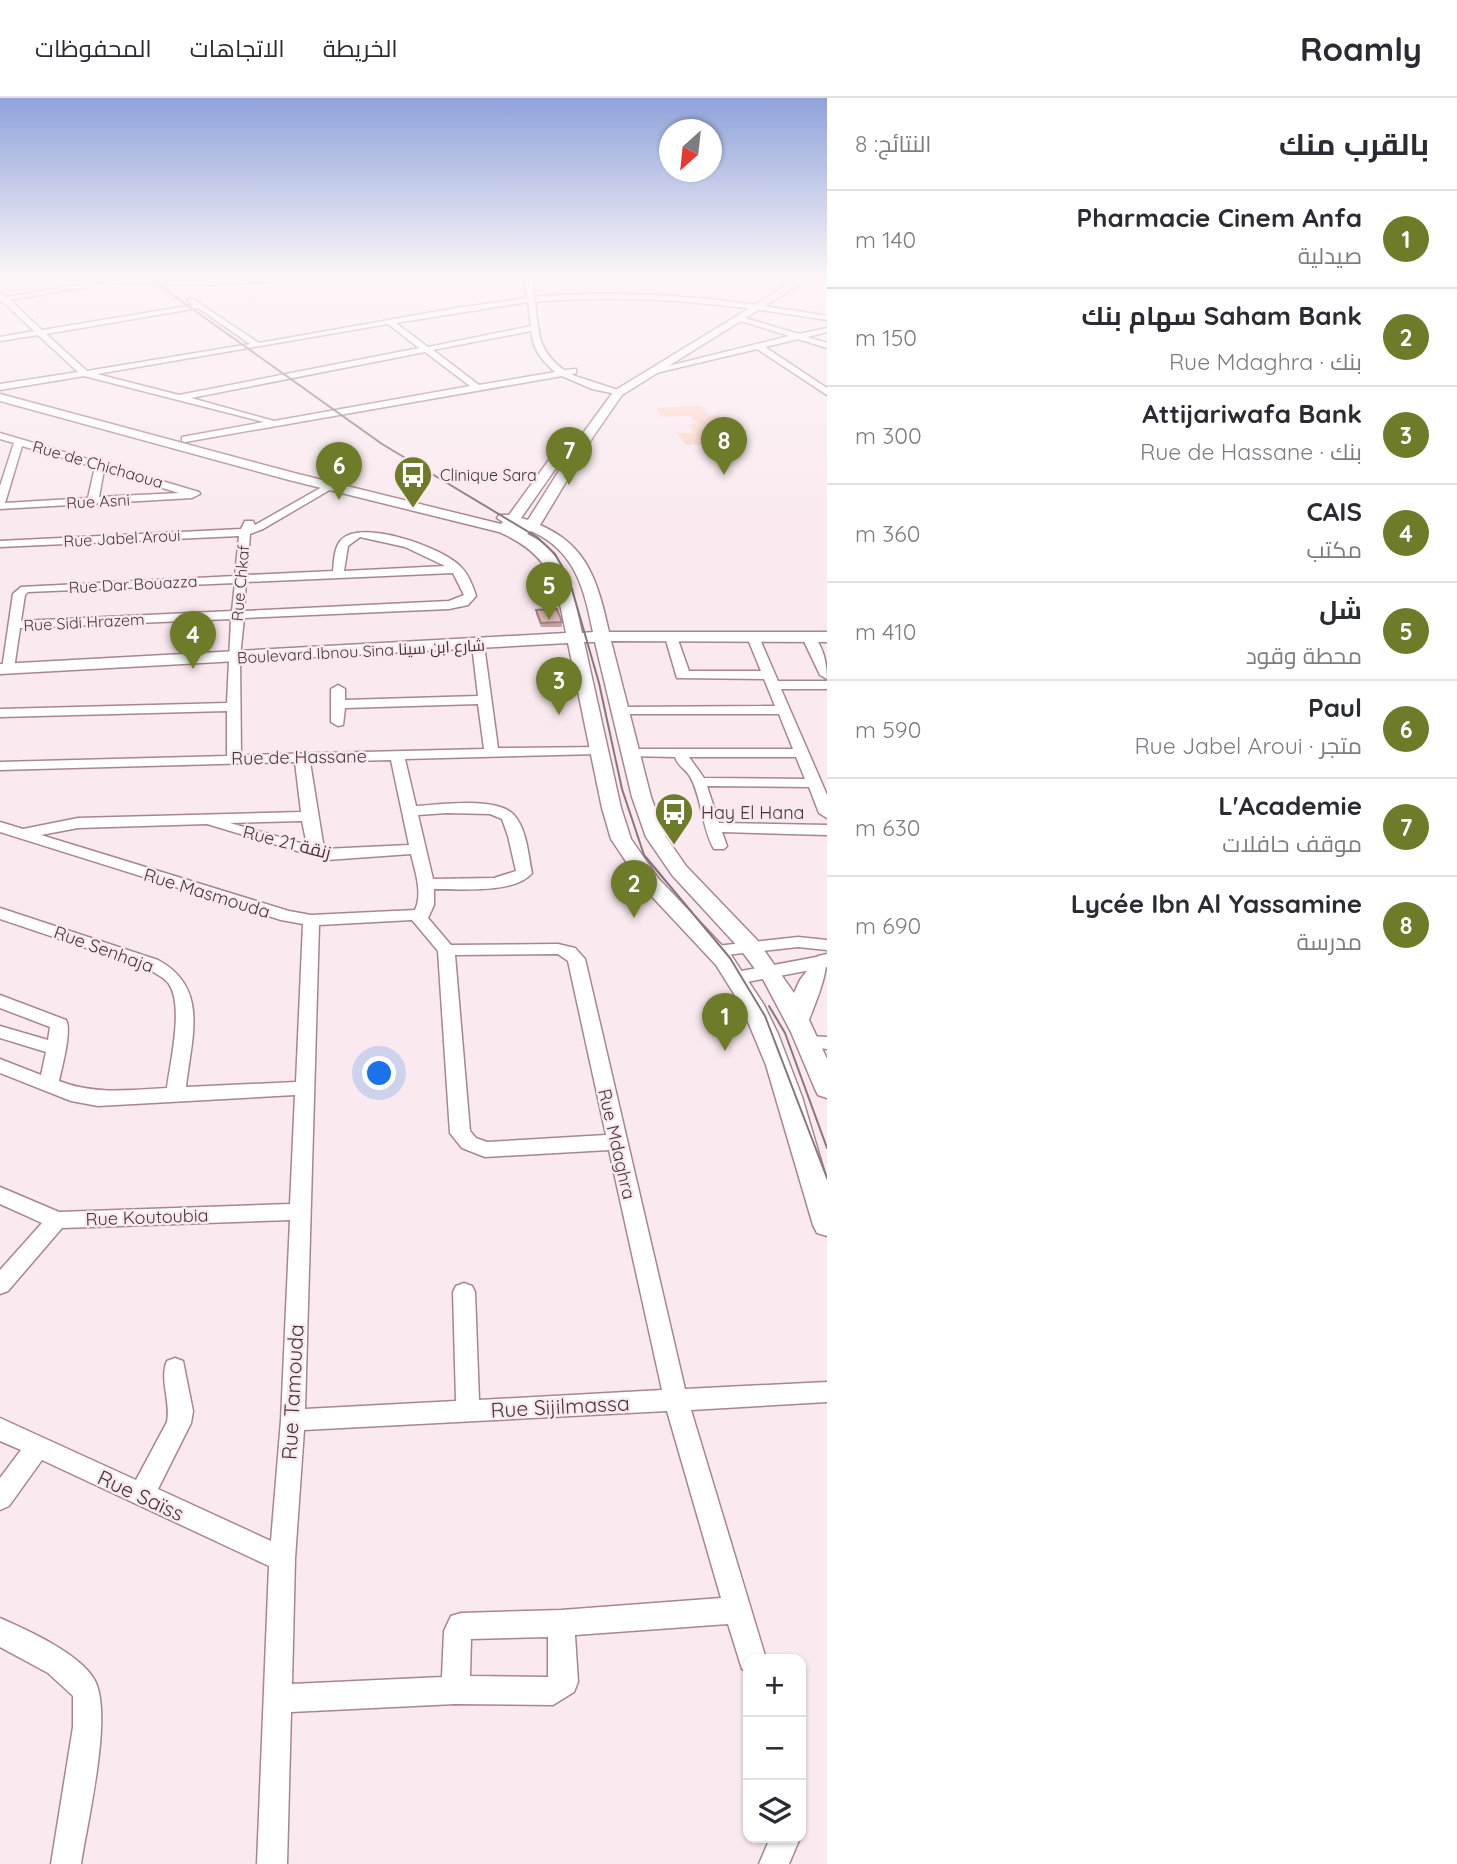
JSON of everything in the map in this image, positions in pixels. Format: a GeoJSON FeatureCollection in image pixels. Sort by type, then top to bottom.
{"type":"FeatureCollection","features":[{"type":"Feature","properties":{"kind":"main road"},"geometry":{"type":"LineString","coordinates":[[511,528],[616,385],[659,358]]}},
{"type":"Feature","properties":{"kind":"main road"},"geometry":{"type":"LineString","coordinates":[[533,524],[616,385],[652,371],[673,358]]}},
{"type":"Feature","properties":{"kind":"main road"},"geometry":{"type":"LineString","coordinates":[[3,388],[511,528],[544,552],[565,590],[613,815],[625,847],[650,881],[716,951],[736,978],[762,1027],[797,1121],[827,1225]]}},
{"type":"Feature","properties":{"kind":"main road"},"geometry":{"type":"LineString","coordinates":[[3,388],[329,486],[511,528],[533,524],[543,529],[569,552],[588,579],[623,711],[646,814],[664,853],[683,877],[750,946],[770,973],[798,1020],[818,1043],[827,1089]]}},
{"type":"Feature","properties":{"kind":"main road"},"geometry":{"type":"LineString","coordinates":[[576,646],[603,639],[649,641],[666,638],[827,637]]}},
{"type":"Feature","properties":{"kind":"main road","name":"Boulevard Ibnou Sina شارع ابن سينا"},"geometry":{"type":"LineString","coordinates":[[4,669],[478,645],[576,646]]}},
{"type":"Feature","properties":{"kind":"main road"},"geometry":{"type":"LineString","coordinates":[[798,1020],[808,985],[827,956]]}},
{"type":"Feature","properties":{"kind":"street"},"geometry":{"type":"LineString","coordinates":[[69,358],[85,374],[276,423]]}},
{"type":"Feature","properties":{"kind":"street"},"geometry":{"type":"LineString","coordinates":[[3,388],[178,358]]}},
{"type":"Feature","properties":{"kind":"street"},"geometry":{"type":"LineString","coordinates":[[178,398],[378,358]]}},
{"type":"Feature","properties":{"kind":"street"},"geometry":{"type":"LineString","coordinates":[[438,358],[475,387]]}},
{"type":"Feature","properties":{"kind":"street"},"geometry":{"type":"LineString","coordinates":[[549,358],[569,371],[616,385]]}},
{"type":"Feature","properties":{"kind":"street"},"geometry":{"type":"LineString","coordinates":[[556,358],[569,371]]}},
{"type":"Feature","properties":{"kind":"street"},"geometry":{"type":"LineString","coordinates":[[652,371],[709,358]]}},
{"type":"Feature","properties":{"kind":"street"},"geometry":{"type":"LineString","coordinates":[[777,358],[827,392]]}},
{"type":"Feature","properties":{"kind":"street"},"geometry":{"type":"LineString","coordinates":[[185,439],[569,371]]}},
{"type":"Feature","properties":{"kind":"street","name":"Rue de Chichaoua"},"geometry":{"type":"LineString","coordinates":[[0,436],[195,494]]}},
{"type":"Feature","properties":{"kind":"street"},"geometry":{"type":"LineString","coordinates":[[0,504],[19,442]]}},
{"type":"Feature","properties":{"kind":"street"},"geometry":{"type":"LineString","coordinates":[[93,501],[100,465]]}},
{"type":"Feature","properties":{"kind":"street"},"geometry":{"type":"LineString","coordinates":[[245,532],[248,524],[314,482]]}},
{"type":"Feature","properties":{"kind":"street"},"geometry":{"type":"LineString","coordinates":[[245,532],[259,527],[329,486]]}},
{"type":"Feature","properties":{"kind":"street","name":"Rue Asni"},"geometry":{"type":"LineString","coordinates":[[0,504],[195,494]]}},
{"type":"Feature","properties":{"kind":"street","name":"Rue Jabel Aroui"},"geometry":{"type":"LineString","coordinates":[[0,544],[245,532]]}},
{"type":"Feature","properties":{"kind":"street","name":"Rue Chkaf"},"geometry":{"type":"LineString","coordinates":[[234,759],[234,657],[245,532]]}},
{"type":"Feature","properties":{"kind":"street"},"geometry":{"type":"LineString","coordinates":[[338,575],[342,546],[356,535],[367,535],[419,549],[444,559],[457,569]]}},
{"type":"Feature","properties":{"kind":"street"},"geometry":{"type":"LineString","coordinates":[[419,549],[421,571]]}},
{"type":"Feature","properties":{"kind":"street","name":"Rue Dar Bouazza"},"geometry":{"type":"LineString","coordinates":[[16,625],[19,594],[25,589],[457,569]]}},
{"type":"Feature","properties":{"kind":"street","name":"Rue Sidi Hrazem"},"geometry":{"type":"LineString","coordinates":[[16,625],[458,604],[470,596],[457,569]]}},
{"type":"Feature","properties":{"kind":"street"},"geometry":{"type":"LineString","coordinates":[[4,669],[16,625]]}},
{"type":"Feature","properties":{"kind":"street"},"geometry":{"type":"LineString","coordinates":[[753,637],[826,809]]}},
{"type":"Feature","properties":{"kind":"street"},"geometry":{"type":"LineString","coordinates":[[808,637],[827,675]]}},
{"type":"Feature","properties":{"kind":"street"},"geometry":{"type":"LineString","coordinates":[[666,638],[683,675],[827,685]]}},
{"type":"Feature","properties":{"kind":"street"},"geometry":{"type":"LineString","coordinates":[[478,645],[491,752]]}},
{"type":"Feature","properties":{"kind":"street"},"geometry":{"type":"LineString","coordinates":[[338,689],[338,722]]}},
{"type":"Feature","properties":{"kind":"street"},"geometry":{"type":"LineString","coordinates":[[338,704],[485,700]]}},
{"type":"Feature","properties":{"kind":"street"},"geometry":{"type":"LineString","coordinates":[[0,713],[234,707]]}},
{"type":"Feature","properties":{"kind":"street"},"geometry":{"type":"LineString","coordinates":[[623,711],[785,710]]}},
{"type":"Feature","properties":{"kind":"street","name":"Rue de Hassane"},"geometry":{"type":"LineString","coordinates":[[0,766],[598,750]]}},
{"type":"Feature","properties":{"kind":"street"},"geometry":{"type":"LineString","coordinates":[[631,753],[802,753]]}},
{"type":"Feature","properties":{"kind":"street"},"geometry":{"type":"LineString","coordinates":[[681,753],[684,763],[696,774],[719,846]]}},
{"type":"Feature","properties":{"kind":"street"},"geometry":{"type":"LineString","coordinates":[[397,755],[426,884],[426,905],[419,915],[420,922],[446,950],[460,1133],[463,1138],[485,1150],[616,1142]]}},
{"type":"Feature","properties":{"kind":"street"},"geometry":{"type":"LineString","coordinates":[[302,757],[309,816],[317,853]]}},
{"type":"Feature","properties":{"kind":"street"},"geometry":{"type":"LineString","coordinates":[[699,782],[814,783]]}},
{"type":"Feature","properties":{"kind":"street"},"geometry":{"type":"LineString","coordinates":[[411,811],[488,808],[503,812],[511,822],[524,873],[517,880],[426,884]]}},
{"type":"Feature","properties":{"kind":"street"},"geometry":{"type":"LineString","coordinates":[[22,834],[78,822],[309,816]]}},
{"type":"Feature","properties":{"kind":"street","name":"Rue 21 زنقة"},"geometry":{"type":"LineString","coordinates":[[200,819],[317,853],[346,855],[416,849]]}},
{"type":"Feature","properties":{"kind":"street","name":"Rue Masmouda"},"geometry":{"type":"LineString","coordinates":[[0,827],[248,906],[311,920],[419,915]]}},
{"type":"Feature","properties":{"kind":"street"},"geometry":{"type":"LineString","coordinates":[[711,827],[827,830]]}},
{"type":"Feature","properties":{"kind":"street","name":"Rue Senhaja"},"geometry":{"type":"LineString","coordinates":[[0,913],[152,964],[167,972],[178,984],[184,1004],[176,1095]]}},
{"type":"Feature","properties":{"kind":"street","name":"Rue Tamouda"},"geometry":{"type":"LineString","coordinates":[[272,1864],[282,1559],[293,1420],[311,920]]}},
{"type":"Feature","properties":{"kind":"street"},"geometry":{"type":"LineString","coordinates":[[716,951],[797,942],[827,956]]}},
{"type":"Feature","properties":{"kind":"street","name":"Rue Mdaghra"},"geometry":{"type":"LineString","coordinates":[[446,950],[558,949],[569,952],[576,959],[676,1400],[751,1654]]}},
{"type":"Feature","properties":{"kind":"street"},"geometry":{"type":"LineString","coordinates":[[736,978],[770,973],[827,956]]}},
{"type":"Feature","properties":{"kind":"street"},"geometry":{"type":"LineString","coordinates":[[0,1001],[60,1024],[49,1084]]}},
{"type":"Feature","properties":{"kind":"street"},"geometry":{"type":"LineString","coordinates":[[0,1032],[57,1049]]}},
{"type":"Feature","properties":{"kind":"street"},"geometry":{"type":"LineString","coordinates":[[0,1066],[78,1096],[97,1099],[306,1088]]}},
{"type":"Feature","properties":{"kind":"street","name":"Rue Koutoubia"},"geometry":{"type":"LineString","coordinates":[[0,1195],[57,1220],[299,1212]]}},
{"type":"Feature","properties":{"kind":"street"},"geometry":{"type":"LineString","coordinates":[[0,1285],[57,1220]]}},
{"type":"Feature","properties":{"kind":"street"},"geometry":{"type":"LineString","coordinates":[[464,1292],[468,1411]]}},
{"type":"Feature","properties":{"kind":"street"},"geometry":{"type":"LineString","coordinates":[[141,1496],[179,1423],[181,1411],[175,1368]]}},
{"type":"Feature","properties":{"kind":"street","name":"Rue Sijilmassa"},"geometry":{"type":"LineString","coordinates":[[293,1420],[827,1392]]}},
{"type":"Feature","properties":{"kind":"street","name":"Rue Saïss"},"geometry":{"type":"LineString","coordinates":[[0,1429],[282,1559]]}},
{"type":"Feature","properties":{"kind":"street"},"geometry":{"type":"LineString","coordinates":[[0,1498],[38,1447]]}},
{"type":"Feature","properties":{"kind":"street"},"geometry":{"type":"LineString","coordinates":[[455,1690],[459,1626],[561,1623],[739,1610]]}},
{"type":"Feature","properties":{"kind":"street"},"geometry":{"type":"LineString","coordinates":[[278,1699],[455,1690],[553,1691],[564,1682],[561,1623]]}},
{"type":"Feature","properties":{"kind":"street"},"geometry":{"type":"LineString","coordinates":[[0,1632],[71,1674],[84,1689],[88,1705],[87,1727],[66,1864]]}},
{"type":"Feature","properties":{"kind":"street"},"geometry":{"type":"LineString","coordinates":[[774,1864],[783,1843]]}},
{"type":"Feature","properties":{"kind":"shaded area"},"geometry":{"type":"Polygon","coordinates":[[[701,406],[709,416],[719,415],[740,443],[686,445],[677,433],[694,433],[688,425],[697,423],[690,416],[662,417],[656,408],[701,406]]]}},
{"type":"Feature","properties":{"kind":"building"},"geometry":{"type":"Polygon","coordinates":[[[557,609],[562,622],[541,623],[536,610],[557,609]]]}},
{"type":"Feature","properties":{"kind":"tram line"},"geometry":{"type":"LineString","coordinates":[[262,358],[382,444],[537,537],[555,554],[569,579],[599,683],[622,789],[644,855],[730,958],[765,1016],[827,1178]]}},
{"type":"Feature","properties":{"kind":"tram line"},"geometry":{"type":"LineString","coordinates":[[769,1006],[785,1033],[827,1148]]}},
{"type":"Feature","properties":{"kind":"place","name":"Lycée Ibn Al Yassamine"},"geometry":{"type":"Point","coordinates":[724,475]}},
{"type":"Feature","properties":{"kind":"place","name":"L'Academie"},"geometry":{"type":"Point","coordinates":[569,485]}},
{"type":"Feature","properties":{"kind":"place","name":"Paul"},"geometry":{"type":"Point","coordinates":[339,500]}},
{"type":"Feature","properties":{"kind":"place","name":"Clinique Sara"},"geometry":{"type":"Point","coordinates":[413,509]}},
{"type":"Feature","properties":{"kind":"place","name":"شل"},"geometry":{"type":"Point","coordinates":[549,620]}},
{"type":"Feature","properties":{"kind":"place","name":"CAIS"},"geometry":{"type":"Point","coordinates":[193,669]}},
{"type":"Feature","properties":{"kind":"place","name":"Attijariwafa Bank"},"geometry":{"type":"Point","coordinates":[559,715]}},
{"type":"Feature","properties":{"kind":"place","name":"Hay El Hana"},"geometry":{"type":"Point","coordinates":[674,846]}},
{"type":"Feature","properties":{"kind":"place","name":"Saham Bank سهام بنك"},"geometry":{"type":"Point","coordinates":[634,918]}},
{"type":"Feature","properties":{"kind":"place","name":"Pharmacie Cinem Anfa"},"geometry":{"type":"Point","coordinates":[725,1051]}}]}
